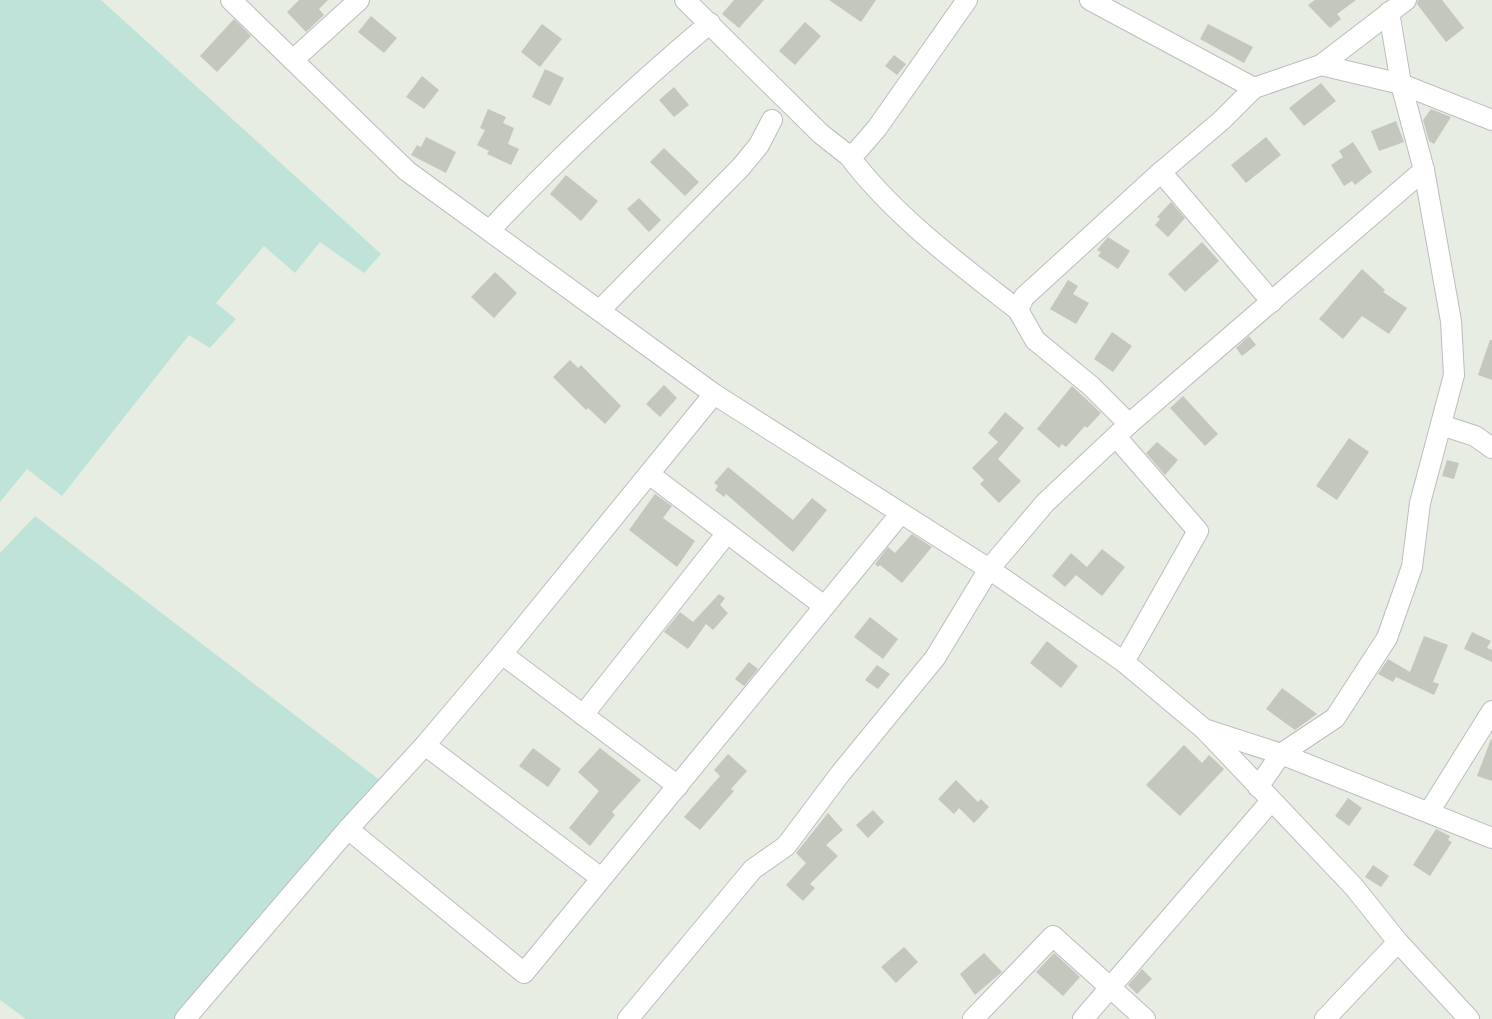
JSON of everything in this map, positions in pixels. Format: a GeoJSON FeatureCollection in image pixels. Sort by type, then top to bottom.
{"type":"FeatureCollection","features":[{"type":"Feature","properties":{"kind":"street"},"geometry":{"type":"LineString","coordinates":[[231,0],[407,171],[714,394],[989,569],[1124,662],[1204,729],[1354,887],[1398,942],[1469,1019]]}},
{"type":"Feature","properties":{"kind":"street"},"geometry":{"type":"LineString","coordinates":[[293,60],[359,0]]}},
{"type":"Feature","properties":{"kind":"street"},"geometry":{"type":"LineString","coordinates":[[685,0],[821,134],[849,156],[878,191],[972,274],[1018,310],[1035,340],[1091,386],[1198,531],[1124,662]]}},
{"type":"Feature","properties":{"kind":"street"},"geometry":{"type":"LineString","coordinates":[[849,156],[858,150],[877,128],[967,0]]}},
{"type":"Feature","properties":{"kind":"street"},"geometry":{"type":"LineString","coordinates":[[1090,0],[1254,88]]}},
{"type":"Feature","properties":{"kind":"street"},"geometry":{"type":"LineString","coordinates":[[1018,310],[1024,297],[1161,172],[1222,120],[1254,88],[1321,64],[1406,0]]}},
{"type":"Feature","properties":{"kind":"street"},"geometry":{"type":"LineString","coordinates":[[1258,787],[1281,754],[1335,718],[1387,638],[1412,567],[1420,504],[1454,375],[1451,321],[1424,170],[1401,84],[1389,12]]}},
{"type":"Feature","properties":{"kind":"street"},"geometry":{"type":"LineString","coordinates":[[490,230],[559,158],[647,76],[710,23]]}},
{"type":"Feature","properties":{"kind":"street"},"geometry":{"type":"LineString","coordinates":[[1321,64],[1401,84],[1492,120]]}},
{"type":"Feature","properties":{"kind":"street"},"geometry":{"type":"LineString","coordinates":[[600,310],[741,166],[759,145],[772,120]]}},
{"type":"Feature","properties":{"kind":"street"},"geometry":{"type":"LineString","coordinates":[[630,1018],[746,876],[786,846],[840,774],[935,658],[989,569],[1045,503],[1123,431],[1424,170]]}},
{"type":"Feature","properties":{"kind":"street"},"geometry":{"type":"LineString","coordinates":[[1161,172],[1272,302]]}},
{"type":"Feature","properties":{"kind":"street"},"geometry":{"type":"LineString","coordinates":[[185,1019],[348,829],[425,745],[714,394]]}},
{"type":"Feature","properties":{"kind":"street"},"geometry":{"type":"LineString","coordinates":[[1441,425],[1475,436],[1492,448]]}},
{"type":"Feature","properties":{"kind":"street"},"geometry":{"type":"LineString","coordinates":[[649,474],[824,606]]}},
{"type":"Feature","properties":{"kind":"street"},"geometry":{"type":"LineString","coordinates":[[348,829],[524,973],[901,513]]}},
{"type":"Feature","properties":{"kind":"street"},"geometry":{"type":"LineString","coordinates":[[583,715],[727,533]]}},
{"type":"Feature","properties":{"kind":"street"},"geometry":{"type":"LineString","coordinates":[[502,654],[678,786]]}},
{"type":"Feature","properties":{"kind":"street"},"geometry":{"type":"LineString","coordinates":[[1429,812],[1492,711]]}},
{"type":"Feature","properties":{"kind":"street"},"geometry":{"type":"LineString","coordinates":[[1204,729],[1281,754],[1492,838]]}},
{"type":"Feature","properties":{"kind":"street"},"geometry":{"type":"LineString","coordinates":[[425,745],[601,878]]}},
{"type":"Feature","properties":{"kind":"street"},"geometry":{"type":"LineString","coordinates":[[1083,1019],[1271,801]]}},
{"type":"Feature","properties":{"kind":"street"},"geometry":{"type":"LineString","coordinates":[[973,1019],[1053,936],[1145,1019]]}},
{"type":"Feature","properties":{"kind":"street"},"geometry":{"type":"LineString","coordinates":[[1324,1019],[1398,942]]}},
{"type":"Feature","properties":{"kind":"shaded area"},"geometry":{"type":"Polygon","coordinates":[[[0,0],[101,0],[381,254],[364,273],[320,242],[295,273],[264,246],[216,303],[236,319],[210,348],[189,335],[62,496],[27,469],[0,502],[0,0]]]}},
{"type":"Feature","properties":{"kind":"shaded area"},"geometry":{"type":"Polygon","coordinates":[[[35,516],[381,781],[177,1019],[26,1019],[0,1000],[0,553],[35,516]]]}},
{"type":"Feature","properties":{"kind":"building"},"geometry":{"type":"Polygon","coordinates":[[[299,0],[328,0],[319,9],[324,15],[306,32],[287,12],[299,0]]]}},
{"type":"Feature","properties":{"kind":"building"},"geometry":{"type":"Polygon","coordinates":[[[734,0],[764,0],[739,28],[722,14],[734,0]]]}},
{"type":"Feature","properties":{"kind":"building"},"geometry":{"type":"Polygon","coordinates":[[[829,0],[876,0],[861,22],[829,0]]]}},
{"type":"Feature","properties":{"kind":"building"},"geometry":{"type":"Polygon","coordinates":[[[1315,0],[1356,0],[1337,14],[1341,19],[1330,28],[1308,5],[1315,0]]]}},
{"type":"Feature","properties":{"kind":"building"},"geometry":{"type":"Polygon","coordinates":[[[1418,0],[1442,0],[1464,28],[1446,42],[1417,4],[1418,0]]]}},
{"type":"Feature","properties":{"kind":"building"},"geometry":{"type":"Polygon","coordinates":[[[371,16],[397,38],[384,53],[358,32],[371,16]]]}},
{"type":"Feature","properties":{"kind":"building"},"geometry":{"type":"Polygon","coordinates":[[[234,19],[251,36],[217,72],[200,56],[234,19]]]}},
{"type":"Feature","properties":{"kind":"building"},"geometry":{"type":"Polygon","coordinates":[[[805,22],[821,36],[795,65],[779,51],[805,22]]]}},
{"type":"Feature","properties":{"kind":"building"},"geometry":{"type":"Polygon","coordinates":[[[542,24],[562,39],[540,67],[521,52],[542,24]]]}},
{"type":"Feature","properties":{"kind":"building"},"geometry":{"type":"Polygon","coordinates":[[[1208,24],[1253,47],[1244,63],[1200,39],[1208,24]]]}},
{"type":"Feature","properties":{"kind":"building"},"geometry":{"type":"Polygon","coordinates":[[[894,55],[906,64],[897,75],[885,66],[894,55]]]}},
{"type":"Feature","properties":{"kind":"building"},"geometry":{"type":"Polygon","coordinates":[[[545,69],[564,78],[550,106],[532,97],[545,69]]]}},
{"type":"Feature","properties":{"kind":"building"},"geometry":{"type":"Polygon","coordinates":[[[422,76],[439,90],[424,109],[406,97],[422,76]]]}},
{"type":"Feature","properties":{"kind":"building"},"geometry":{"type":"Polygon","coordinates":[[[1321,83],[1336,101],[1304,126],[1289,108],[1321,83]]]}},
{"type":"Feature","properties":{"kind":"building"},"geometry":{"type":"Polygon","coordinates":[[[674,87],[689,105],[674,117],[659,100],[674,87]]]}},
{"type":"Feature","properties":{"kind":"building"},"geometry":{"type":"Polygon","coordinates":[[[488,109],[506,117],[503,123],[514,128],[508,144],[519,149],[511,165],[487,154],[489,151],[477,145],[485,130],[480,128],[488,109]]]}},
{"type":"Feature","properties":{"kind":"building"},"geometry":{"type":"Polygon","coordinates":[[[1431,109],[1451,117],[1434,144],[1429,141],[1423,120],[1431,109]]]}},
{"type":"Feature","properties":{"kind":"building"},"geometry":{"type":"Polygon","coordinates":[[[1396,121],[1404,142],[1379,151],[1371,131],[1396,121]]]}},
{"type":"Feature","properties":{"kind":"building"},"geometry":{"type":"Polygon","coordinates":[[[426,137],[456,152],[446,173],[411,155],[417,145],[421,147],[426,137]]]}},
{"type":"Feature","properties":{"kind":"building"},"geometry":{"type":"Polygon","coordinates":[[[1266,137],[1281,155],[1246,183],[1231,165],[1266,137]]]}},
{"type":"Feature","properties":{"kind":"building"},"geometry":{"type":"Polygon","coordinates":[[[1353,142],[1372,172],[1355,185],[1352,181],[1344,186],[1331,165],[1343,157],[1339,151],[1353,142]]]}},
{"type":"Feature","properties":{"kind":"building"},"geometry":{"type":"Polygon","coordinates":[[[664,148],[699,182],[685,196],[650,162],[664,148]]]}},
{"type":"Feature","properties":{"kind":"building"},"geometry":{"type":"Polygon","coordinates":[[[566,175],[598,201],[581,221],[550,194],[566,175]]]}},
{"type":"Feature","properties":{"kind":"building"},"geometry":{"type":"Polygon","coordinates":[[[639,198],[661,220],[649,232],[627,209],[639,198]]]}},
{"type":"Feature","properties":{"kind":"building"},"geometry":{"type":"Polygon","coordinates":[[[1171,202],[1185,218],[1168,237],[1155,225],[1160,219],[1157,217],[1171,202]]]}},
{"type":"Feature","properties":{"kind":"building"},"geometry":{"type":"Polygon","coordinates":[[[1108,237],[1130,251],[1118,269],[1098,256],[1101,252],[1097,250],[1108,237]]]}},
{"type":"Feature","properties":{"kind":"building"},"geometry":{"type":"Polygon","coordinates":[[[1202,242],[1219,261],[1185,292],[1168,274],[1202,242]]]}},
{"type":"Feature","properties":{"kind":"building"},"geometry":{"type":"Polygon","coordinates":[[[1362,269],[1385,290],[1383,292],[1407,308],[1389,334],[1362,316],[1343,339],[1319,319],[1362,269]]]}},
{"type":"Feature","properties":{"kind":"building"},"geometry":{"type":"Polygon","coordinates":[[[495,272],[517,293],[494,318],[471,297],[495,272]]]}},
{"type":"Feature","properties":{"kind":"building"},"geometry":{"type":"Polygon","coordinates":[[[1068,280],[1078,286],[1073,294],[1089,303],[1076,324],[1050,309],[1068,280]]]}},
{"type":"Feature","properties":{"kind":"building"},"geometry":{"type":"Polygon","coordinates":[[[1112,332],[1132,346],[1113,372],[1094,359],[1112,332]]]}},
{"type":"Feature","properties":{"kind":"building"},"geometry":{"type":"Polygon","coordinates":[[[1249,336],[1256,345],[1242,356],[1236,348],[1249,336]]]}},
{"type":"Feature","properties":{"kind":"building"},"geometry":{"type":"Polygon","coordinates":[[[1490,340],[1492,340],[1492,380],[1478,375],[1490,340]]]}},
{"type":"Feature","properties":{"kind":"building"},"geometry":{"type":"Polygon","coordinates":[[[570,360],[578,368],[581,365],[621,406],[605,424],[588,408],[586,410],[553,377],[570,360]]]}},
{"type":"Feature","properties":{"kind":"building"},"geometry":{"type":"Polygon","coordinates":[[[664,385],[677,398],[660,417],[646,404],[664,385]]]}},
{"type":"Feature","properties":{"kind":"building"},"geometry":{"type":"Polygon","coordinates":[[[1072,386],[1101,413],[1087,428],[1085,426],[1066,447],[1062,444],[1059,448],[1037,429],[1072,386]]]}},
{"type":"Feature","properties":{"kind":"building"},"geometry":{"type":"Polygon","coordinates":[[[1183,396],[1218,434],[1205,446],[1170,408],[1183,396]]]}},
{"type":"Feature","properties":{"kind":"building"},"geometry":{"type":"Polygon","coordinates":[[[1005,412],[1024,428],[998,459],[1021,481],[999,503],[980,484],[984,480],[972,468],[998,442],[988,433],[1005,412]]]}},
{"type":"Feature","properties":{"kind":"building"},"geometry":{"type":"Polygon","coordinates":[[[1349,438],[1369,452],[1337,500],[1316,486],[1349,438]]]}},
{"type":"Feature","properties":{"kind":"building"},"geometry":{"type":"Polygon","coordinates":[[[1157,442],[1178,460],[1165,475],[1146,453],[1157,442]]]}},
{"type":"Feature","properties":{"kind":"building"},"geometry":{"type":"Polygon","coordinates":[[[1447,460],[1459,463],[1454,479],[1442,476],[1447,460]]]}},
{"type":"Feature","properties":{"kind":"building"},"geometry":{"type":"Polygon","coordinates":[[[728,467],[793,520],[812,498],[827,510],[793,552],[726,494],[724,497],[715,490],[718,486],[714,483],[728,467]]]}},
{"type":"Feature","properties":{"kind":"building"},"geometry":{"type":"Polygon","coordinates":[[[655,494],[672,506],[663,518],[695,541],[677,567],[629,530],[655,494]]]}},
{"type":"Feature","properties":{"kind":"building"},"geometry":{"type":"Polygon","coordinates":[[[912,534],[932,547],[902,583],[880,565],[878,567],[875,564],[888,547],[895,553],[912,534]]]}},
{"type":"Feature","properties":{"kind":"building"},"geometry":{"type":"Polygon","coordinates":[[[1102,549],[1125,567],[1102,596],[1076,575],[1065,587],[1052,576],[1071,553],[1087,567],[1102,549]]]}},
{"type":"Feature","properties":{"kind":"building"},"geometry":{"type":"Polygon","coordinates":[[[719,594],[725,598],[720,605],[728,613],[713,630],[706,624],[688,649],[664,632],[680,612],[693,622],[719,594]]]}},
{"type":"Feature","properties":{"kind":"building"},"geometry":{"type":"Polygon","coordinates":[[[870,617],[898,639],[883,659],[854,637],[870,617]]]}},
{"type":"Feature","properties":{"kind":"building"},"geometry":{"type":"Polygon","coordinates":[[[1472,632],[1491,641],[1487,648],[1492,650],[1492,662],[1464,649],[1472,632]]]}},
{"type":"Feature","properties":{"kind":"building"},"geometry":{"type":"Polygon","coordinates":[[[1424,636],[1448,645],[1433,682],[1439,684],[1434,695],[1396,677],[1393,682],[1378,674],[1388,659],[1410,672],[1424,636]]]}},
{"type":"Feature","properties":{"kind":"building"},"geometry":{"type":"Polygon","coordinates":[[[1047,641],[1078,666],[1061,688],[1030,663],[1047,641]]]}},
{"type":"Feature","properties":{"kind":"building"},"geometry":{"type":"Polygon","coordinates":[[[749,662],[758,669],[744,686],[735,679],[749,662]]]}},
{"type":"Feature","properties":{"kind":"building"},"geometry":{"type":"Polygon","coordinates":[[[877,665],[890,674],[878,689],[865,680],[877,665]]]}},
{"type":"Feature","properties":{"kind":"building"},"geometry":{"type":"Polygon","coordinates":[[[1282,688],[1317,714],[1295,730],[1266,709],[1282,688]]]}},
{"type":"Feature","properties":{"kind":"building"},"geometry":{"type":"Polygon","coordinates":[[[1492,740],[1492,781],[1477,776],[1492,740]]]}},
{"type":"Feature","properties":{"kind":"building"},"geometry":{"type":"Polygon","coordinates":[[[1184,745],[1202,763],[1209,755],[1224,769],[1180,816],[1146,785],[1184,745]]]}},
{"type":"Feature","properties":{"kind":"building"},"geometry":{"type":"Polygon","coordinates":[[[533,748],[561,769],[548,787],[519,766],[533,748]]]}},
{"type":"Feature","properties":{"kind":"building"},"geometry":{"type":"Polygon","coordinates":[[[600,748],[641,780],[612,812],[615,815],[590,846],[569,828],[599,791],[578,772],[600,748]]]}},
{"type":"Feature","properties":{"kind":"building"},"geometry":{"type":"Polygon","coordinates":[[[728,754],[747,771],[731,789],[734,791],[700,830],[684,817],[720,776],[714,770],[728,754]]]}},
{"type":"Feature","properties":{"kind":"building"},"geometry":{"type":"Polygon","coordinates":[[[956,780],[978,802],[981,799],[989,807],[974,823],[959,808],[954,814],[938,799],[956,780]]]}},
{"type":"Feature","properties":{"kind":"building"},"geometry":{"type":"Polygon","coordinates":[[[1348,798],[1362,808],[1349,826],[1335,816],[1348,798]]]}},
{"type":"Feature","properties":{"kind":"building"},"geometry":{"type":"Polygon","coordinates":[[[873,810],[884,822],[868,838],[856,825],[873,810]]]}},
{"type":"Feature","properties":{"kind":"building"},"geometry":{"type":"Polygon","coordinates":[[[828,813],[843,830],[826,845],[838,856],[810,884],[815,888],[803,901],[786,885],[806,863],[796,853],[828,813]]]}},
{"type":"Feature","properties":{"kind":"building"},"geometry":{"type":"Polygon","coordinates":[[[1436,829],[1450,836],[1448,840],[1452,842],[1430,876],[1413,865],[1436,829]]]}},
{"type":"Feature","properties":{"kind":"building"},"geometry":{"type":"Polygon","coordinates":[[[1373,865],[1389,876],[1381,887],[1365,877],[1373,865]]]}},
{"type":"Feature","properties":{"kind":"building"},"geometry":{"type":"Polygon","coordinates":[[[904,947],[918,962],[896,983],[881,967],[904,947]]]}},
{"type":"Feature","properties":{"kind":"building"},"geometry":{"type":"Polygon","coordinates":[[[984,953],[1002,972],[975,995],[960,974],[984,953]]]}},
{"type":"Feature","properties":{"kind":"building"},"geometry":{"type":"Polygon","coordinates":[[[1054,953],[1080,977],[1063,996],[1036,972],[1054,953]]]}},
{"type":"Feature","properties":{"kind":"building"},"geometry":{"type":"Polygon","coordinates":[[[1142,969],[1152,979],[1137,994],[1128,985],[1142,969]]]}}]}
